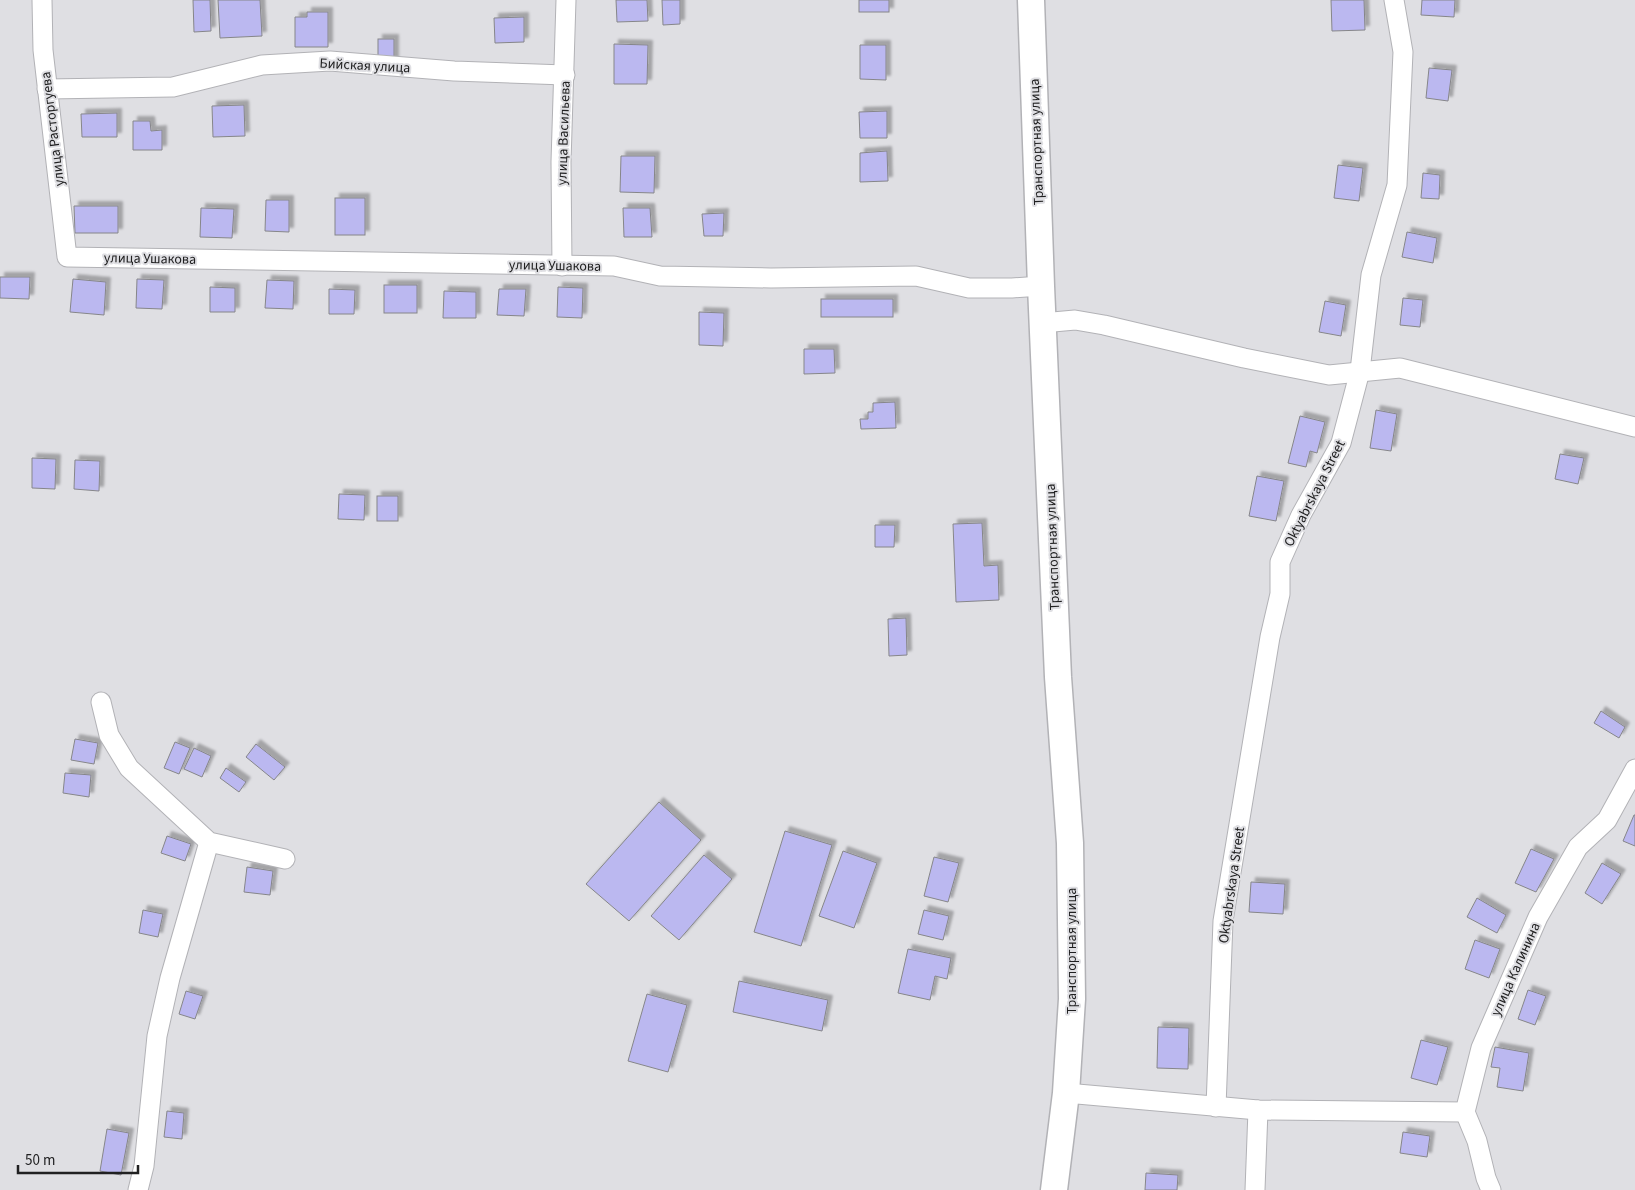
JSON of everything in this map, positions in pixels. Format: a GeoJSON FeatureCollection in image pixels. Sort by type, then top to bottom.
{"type":"FeatureCollection","features":[{"type":"Feature","properties":{"kind":"main road","name":"Транспортная улица"},"geometry":{"type":"LineString","coordinates":[[1030,0],[1058,677],[1070,843],[1072,999],[1066,1093],[1054,1190]]}},
{"type":"Feature","properties":{"kind":"street","name":"улица Расторгуева"},"geometry":{"type":"LineString","coordinates":[[42,0],[42,50],[67,257]]}},
{"type":"Feature","properties":{"kind":"street","name":"улица Васильева"},"geometry":{"type":"LineString","coordinates":[[562,266],[561,162],[566,0]]}},
{"type":"Feature","properties":{"kind":"street","name":"Oktyabrskaya Street"},"geometry":{"type":"LineString","coordinates":[[1216,1107],[1223,921],[1270,637],[1280,594],[1280,562],[1301,515],[1342,443],[1360,371],[1371,275],[1396,185],[1403,52],[1394,0]]}},
{"type":"Feature","properties":{"kind":"street","name":"Бийская улица"},"geometry":{"type":"LineString","coordinates":[[47,89],[173,87],[262,65],[330,61],[454,72],[565,75]]}},
{"type":"Feature","properties":{"kind":"street","name":"улица Ушакова"},"geometry":{"type":"LineString","coordinates":[[67,257],[614,266],[660,276],[771,278],[916,276],[969,288],[1041,286]]}},
{"type":"Feature","properties":{"kind":"street"},"geometry":{"type":"LineString","coordinates":[[1042,323],[1075,320],[1104,325],[1244,358],[1329,375],[1400,368],[1635,427]]}},
{"type":"Feature","properties":{"kind":"street"},"geometry":{"type":"LineString","coordinates":[[101,702],[109,735],[129,768],[209,842],[285,858]]}},
{"type":"Feature","properties":{"kind":"street","name":"улица Калинина"},"geometry":{"type":"LineString","coordinates":[[1465,1112],[1481,1048],[1538,917],[1578,848],[1607,820],[1635,769]]}},
{"type":"Feature","properties":{"kind":"street"},"geometry":{"type":"LineString","coordinates":[[138,1190],[144,1166],[156,1036],[170,978],[209,842]]}},
{"type":"Feature","properties":{"kind":"street"},"geometry":{"type":"LineString","coordinates":[[1066,1093],[1258,1110],[1465,1112],[1478,1141],[1486,1178],[1491,1190]]}},
{"type":"Feature","properties":{"kind":"street"},"geometry":{"type":"LineString","coordinates":[[1255,1190],[1258,1110]]}},
{"type":"Feature","properties":{"kind":"building"},"geometry":{"type":"Polygon","coordinates":[[[193,0],[210,0],[211,31],[194,32],[193,0]]]}},
{"type":"Feature","properties":{"kind":"building"},"geometry":{"type":"Polygon","coordinates":[[[218,0],[260,0],[262,36],[220,38],[218,0]]]}},
{"type":"Feature","properties":{"kind":"building"},"geometry":{"type":"Polygon","coordinates":[[[616,0],[647,0],[648,21],[617,22],[616,0]]]}},
{"type":"Feature","properties":{"kind":"building"},"geometry":{"type":"Polygon","coordinates":[[[662,0],[680,0],[680,24],[663,25],[662,0]]]}},
{"type":"Feature","properties":{"kind":"building"},"geometry":{"type":"Polygon","coordinates":[[[859,0],[889,0],[889,12],[859,12],[859,0]]]}},
{"type":"Feature","properties":{"kind":"building"},"geometry":{"type":"Polygon","coordinates":[[[1331,0],[1364,0],[1365,30],[1332,31],[1331,0]]]}},
{"type":"Feature","properties":{"kind":"building"},"geometry":{"type":"Polygon","coordinates":[[[1422,0],[1455,0],[1454,17],[1421,15],[1422,0]]]}},
{"type":"Feature","properties":{"kind":"building"},"geometry":{"type":"Polygon","coordinates":[[[307,12],[328,12],[328,47],[295,47],[295,17],[307,17],[307,12]]]}},
{"type":"Feature","properties":{"kind":"building"},"geometry":{"type":"Polygon","coordinates":[[[524,17],[524,42],[495,43],[494,18],[524,17]]]}},
{"type":"Feature","properties":{"kind":"building"},"geometry":{"type":"Polygon","coordinates":[[[378,39],[394,39],[394,62],[378,62],[378,39]]]}},
{"type":"Feature","properties":{"kind":"building"},"geometry":{"type":"Polygon","coordinates":[[[614,44],[648,45],[647,84],[614,84],[614,44]]]}},
{"type":"Feature","properties":{"kind":"building"},"geometry":{"type":"Polygon","coordinates":[[[860,45],[886,45],[886,80],[860,79],[860,45]]]}},
{"type":"Feature","properties":{"kind":"building"},"geometry":{"type":"Polygon","coordinates":[[[1429,68],[1452,70],[1448,101],[1426,98],[1429,68]]]}},
{"type":"Feature","properties":{"kind":"building"},"geometry":{"type":"Polygon","coordinates":[[[244,105],[245,136],[213,137],[212,106],[244,105]]]}},
{"type":"Feature","properties":{"kind":"building"},"geometry":{"type":"Polygon","coordinates":[[[887,111],[887,138],[860,138],[859,112],[887,111]]]}},
{"type":"Feature","properties":{"kind":"building"},"geometry":{"type":"Polygon","coordinates":[[[117,113],[117,137],[82,137],[81,114],[117,113]]]}},
{"type":"Feature","properties":{"kind":"building"},"geometry":{"type":"Polygon","coordinates":[[[133,121],[150,121],[151,131],[162,130],[162,150],[133,150],[133,121]]]}},
{"type":"Feature","properties":{"kind":"building"},"geometry":{"type":"Polygon","coordinates":[[[887,151],[888,181],[860,182],[860,153],[887,151]]]}},
{"type":"Feature","properties":{"kind":"building"},"geometry":{"type":"Polygon","coordinates":[[[621,156],[655,156],[654,193],[620,192],[621,156]]]}},
{"type":"Feature","properties":{"kind":"building"},"geometry":{"type":"Polygon","coordinates":[[[1338,165],[1363,168],[1359,201],[1334,198],[1338,165]]]}},
{"type":"Feature","properties":{"kind":"building"},"geometry":{"type":"Polygon","coordinates":[[[1423,173],[1440,175],[1439,199],[1421,198],[1423,173]]]}},
{"type":"Feature","properties":{"kind":"building"},"geometry":{"type":"Polygon","coordinates":[[[335,198],[365,198],[365,235],[335,235],[335,198]]]}},
{"type":"Feature","properties":{"kind":"building"},"geometry":{"type":"Polygon","coordinates":[[[266,200],[289,200],[289,232],[265,231],[266,200]]]}},
{"type":"Feature","properties":{"kind":"building"},"geometry":{"type":"Polygon","coordinates":[[[74,206],[118,206],[118,233],[75,233],[74,206]]]}},
{"type":"Feature","properties":{"kind":"building"},"geometry":{"type":"Polygon","coordinates":[[[201,208],[234,209],[232,238],[200,237],[201,208]]]}},
{"type":"Feature","properties":{"kind":"building"},"geometry":{"type":"Polygon","coordinates":[[[623,208],[650,208],[652,237],[624,237],[623,208]]]}},
{"type":"Feature","properties":{"kind":"building"},"geometry":{"type":"Polygon","coordinates":[[[724,213],[723,236],[704,236],[702,214],[724,213]]]}},
{"type":"Feature","properties":{"kind":"building"},"geometry":{"type":"Polygon","coordinates":[[[1407,232],[1437,238],[1433,263],[1402,257],[1407,232]]]}},
{"type":"Feature","properties":{"kind":"building"},"geometry":{"type":"Polygon","coordinates":[[[0,277],[30,277],[29,299],[0,298],[0,277]]]}},
{"type":"Feature","properties":{"kind":"building"},"geometry":{"type":"Polygon","coordinates":[[[73,279],[106,282],[104,315],[70,312],[73,279]]]}},
{"type":"Feature","properties":{"kind":"building"},"geometry":{"type":"Polygon","coordinates":[[[137,279],[164,280],[162,309],[136,308],[137,279]]]}},
{"type":"Feature","properties":{"kind":"building"},"geometry":{"type":"Polygon","coordinates":[[[267,280],[294,281],[293,309],[265,308],[267,280]]]}},
{"type":"Feature","properties":{"kind":"building"},"geometry":{"type":"Polygon","coordinates":[[[384,285],[417,285],[417,313],[384,313],[384,285]]]}},
{"type":"Feature","properties":{"kind":"building"},"geometry":{"type":"Polygon","coordinates":[[[210,287],[235,288],[235,312],[210,312],[210,287]]]}},
{"type":"Feature","properties":{"kind":"building"},"geometry":{"type":"Polygon","coordinates":[[[558,287],[583,288],[582,318],[557,317],[558,287]]]}},
{"type":"Feature","properties":{"kind":"building"},"geometry":{"type":"Polygon","coordinates":[[[329,289],[355,290],[354,314],[329,314],[329,289]]]}},
{"type":"Feature","properties":{"kind":"building"},"geometry":{"type":"Polygon","coordinates":[[[499,289],[526,289],[524,316],[497,315],[499,289]]]}},
{"type":"Feature","properties":{"kind":"building"},"geometry":{"type":"Polygon","coordinates":[[[444,291],[476,292],[476,318],[443,318],[444,291]]]}},
{"type":"Feature","properties":{"kind":"building"},"geometry":{"type":"Polygon","coordinates":[[[1403,298],[1423,300],[1420,327],[1400,325],[1403,298]]]}},
{"type":"Feature","properties":{"kind":"building"},"geometry":{"type":"Polygon","coordinates":[[[821,299],[893,299],[893,317],[821,317],[821,299]]]}},
{"type":"Feature","properties":{"kind":"building"},"geometry":{"type":"Polygon","coordinates":[[[1325,301],[1346,305],[1341,336],[1319,332],[1325,301]]]}},
{"type":"Feature","properties":{"kind":"building"},"geometry":{"type":"Polygon","coordinates":[[[699,312],[724,313],[723,346],[699,345],[699,312]]]}},
{"type":"Feature","properties":{"kind":"building"},"geometry":{"type":"Polygon","coordinates":[[[804,349],[834,349],[835,373],[804,374],[804,349]]]}},
{"type":"Feature","properties":{"kind":"building"},"geometry":{"type":"Polygon","coordinates":[[[895,402],[896,428],[861,429],[860,419],[868,419],[868,412],[873,412],[873,403],[895,402]]]}},
{"type":"Feature","properties":{"kind":"building"},"geometry":{"type":"Polygon","coordinates":[[[1376,410],[1397,414],[1391,451],[1370,448],[1376,410]]]}},
{"type":"Feature","properties":{"kind":"building"},"geometry":{"type":"Polygon","coordinates":[[[1300,416],[1325,422],[1317,453],[1310,451],[1306,467],[1288,463],[1300,416]]]}},
{"type":"Feature","properties":{"kind":"building"},"geometry":{"type":"Polygon","coordinates":[[[1560,454],[1584,458],[1578,484],[1555,479],[1560,454]]]}},
{"type":"Feature","properties":{"kind":"building"},"geometry":{"type":"Polygon","coordinates":[[[32,458],[56,459],[55,489],[32,488],[32,458]]]}},
{"type":"Feature","properties":{"kind":"building"},"geometry":{"type":"Polygon","coordinates":[[[75,460],[100,461],[99,491],[74,489],[75,460]]]}},
{"type":"Feature","properties":{"kind":"building"},"geometry":{"type":"Polygon","coordinates":[[[1257,476],[1284,481],[1276,521],[1249,516],[1257,476]]]}},
{"type":"Feature","properties":{"kind":"building"},"geometry":{"type":"Polygon","coordinates":[[[339,494],[365,495],[364,520],[338,519],[339,494]]]}},
{"type":"Feature","properties":{"kind":"building"},"geometry":{"type":"Polygon","coordinates":[[[377,496],[398,496],[398,521],[377,521],[377,496]]]}},
{"type":"Feature","properties":{"kind":"building"},"geometry":{"type":"Polygon","coordinates":[[[982,523],[984,566],[998,565],[999,600],[956,602],[953,524],[982,523]]]}},
{"type":"Feature","properties":{"kind":"building"},"geometry":{"type":"Polygon","coordinates":[[[875,525],[895,525],[894,547],[875,547],[875,525]]]}},
{"type":"Feature","properties":{"kind":"building"},"geometry":{"type":"Polygon","coordinates":[[[906,618],[907,655],[889,656],[888,619],[906,618]]]}},
{"type":"Feature","properties":{"kind":"building"},"geometry":{"type":"Polygon","coordinates":[[[1601,711],[1625,727],[1619,738],[1594,723],[1601,711]]]}},
{"type":"Feature","properties":{"kind":"building"},"geometry":{"type":"Polygon","coordinates":[[[75,739],[98,743],[94,764],[71,760],[75,739]]]}},
{"type":"Feature","properties":{"kind":"building"},"geometry":{"type":"Polygon","coordinates":[[[175,742],[190,748],[179,774],[164,768],[175,742]]]}},
{"type":"Feature","properties":{"kind":"building"},"geometry":{"type":"Polygon","coordinates":[[[256,744],[285,767],[274,780],[246,757],[256,744]]]}},
{"type":"Feature","properties":{"kind":"building"},"geometry":{"type":"Polygon","coordinates":[[[194,748],[211,756],[202,777],[184,769],[194,748]]]}},
{"type":"Feature","properties":{"kind":"building"},"geometry":{"type":"Polygon","coordinates":[[[226,768],[246,782],[239,792],[220,778],[226,768]]]}},
{"type":"Feature","properties":{"kind":"building"},"geometry":{"type":"Polygon","coordinates":[[[65,773],[91,775],[89,797],[63,793],[65,773]]]}},
{"type":"Feature","properties":{"kind":"building"},"geometry":{"type":"Polygon","coordinates":[[[659,802],[701,840],[629,921],[586,884],[659,802]]]}},
{"type":"Feature","properties":{"kind":"building"},"geometry":{"type":"Polygon","coordinates":[[[1635,815],[1635,846],[1623,841],[1635,815]]]}},
{"type":"Feature","properties":{"kind":"building"},"geometry":{"type":"Polygon","coordinates":[[[785,831],[832,845],[801,946],[754,932],[785,831]]]}},
{"type":"Feature","properties":{"kind":"building"},"geometry":{"type":"Polygon","coordinates":[[[167,836],[191,844],[185,861],[161,853],[167,836]]]}},
{"type":"Feature","properties":{"kind":"building"},"geometry":{"type":"Polygon","coordinates":[[[1531,849],[1554,859],[1536,892],[1515,883],[1531,849]]]}},
{"type":"Feature","properties":{"kind":"building"},"geometry":{"type":"Polygon","coordinates":[[[843,851],[877,863],[854,928],[819,916],[843,851]]]}},
{"type":"Feature","properties":{"kind":"building"},"geometry":{"type":"Polygon","coordinates":[[[704,855],[732,879],[679,940],[651,916],[704,855]]]}},
{"type":"Feature","properties":{"kind":"building"},"geometry":{"type":"Polygon","coordinates":[[[934,857],[959,863],[948,902],[924,896],[934,857]]]}},
{"type":"Feature","properties":{"kind":"building"},"geometry":{"type":"Polygon","coordinates":[[[1602,863],[1621,874],[1602,904],[1585,893],[1602,863]]]}},
{"type":"Feature","properties":{"kind":"building"},"geometry":{"type":"Polygon","coordinates":[[[247,867],[273,871],[270,895],[244,892],[247,867]]]}},
{"type":"Feature","properties":{"kind":"building"},"geometry":{"type":"Polygon","coordinates":[[[1251,882],[1285,884],[1283,914],[1249,912],[1251,882]]]}},
{"type":"Feature","properties":{"kind":"building"},"geometry":{"type":"Polygon","coordinates":[[[1477,898],[1506,915],[1497,933],[1467,917],[1477,898]]]}},
{"type":"Feature","properties":{"kind":"building"},"geometry":{"type":"Polygon","coordinates":[[[143,910],[163,914],[158,937],[139,933],[143,910]]]}},
{"type":"Feature","properties":{"kind":"building"},"geometry":{"type":"Polygon","coordinates":[[[924,910],[949,916],[943,940],[918,934],[924,910]]]}},
{"type":"Feature","properties":{"kind":"building"},"geometry":{"type":"Polygon","coordinates":[[[1475,940],[1500,949],[1489,978],[1465,969],[1475,940]]]}},
{"type":"Feature","properties":{"kind":"building"},"geometry":{"type":"Polygon","coordinates":[[[908,949],[951,958],[947,979],[935,976],[930,1000],[898,993],[908,949]]]}},
{"type":"Feature","properties":{"kind":"building"},"geometry":{"type":"Polygon","coordinates":[[[739,981],[828,1000],[822,1031],[733,1012],[739,981]]]}},
{"type":"Feature","properties":{"kind":"building"},"geometry":{"type":"Polygon","coordinates":[[[1528,990],[1546,996],[1535,1025],[1518,1019],[1528,990]]]}},
{"type":"Feature","properties":{"kind":"building"},"geometry":{"type":"Polygon","coordinates":[[[186,991],[203,996],[195,1019],[179,1014],[186,991]]]}},
{"type":"Feature","properties":{"kind":"building"},"geometry":{"type":"Polygon","coordinates":[[[647,994],[687,1005],[668,1072],[628,1061],[647,994]]]}},
{"type":"Feature","properties":{"kind":"building"},"geometry":{"type":"Polygon","coordinates":[[[1158,1027],[1189,1028],[1188,1069],[1157,1068],[1158,1027]]]}},
{"type":"Feature","properties":{"kind":"building"},"geometry":{"type":"Polygon","coordinates":[[[1421,1040],[1448,1047],[1437,1085],[1411,1078],[1421,1040]]]}},
{"type":"Feature","properties":{"kind":"building"},"geometry":{"type":"Polygon","coordinates":[[[1495,1047],[1529,1053],[1523,1091],[1497,1087],[1500,1068],[1491,1067],[1495,1047]]]}},
{"type":"Feature","properties":{"kind":"building"},"geometry":{"type":"Polygon","coordinates":[[[167,1111],[184,1113],[182,1139],[164,1137],[167,1111]]]}},
{"type":"Feature","properties":{"kind":"building"},"geometry":{"type":"Polygon","coordinates":[[[107,1129],[129,1133],[121,1175],[100,1171],[107,1129]]]}},
{"type":"Feature","properties":{"kind":"building"},"geometry":{"type":"Polygon","coordinates":[[[1403,1132],[1430,1136],[1427,1157],[1400,1153],[1403,1132]]]}},
{"type":"Feature","properties":{"kind":"building"},"geometry":{"type":"Polygon","coordinates":[[[1146,1173],[1178,1175],[1177,1190],[1145,1190],[1146,1173]]]}}]}
